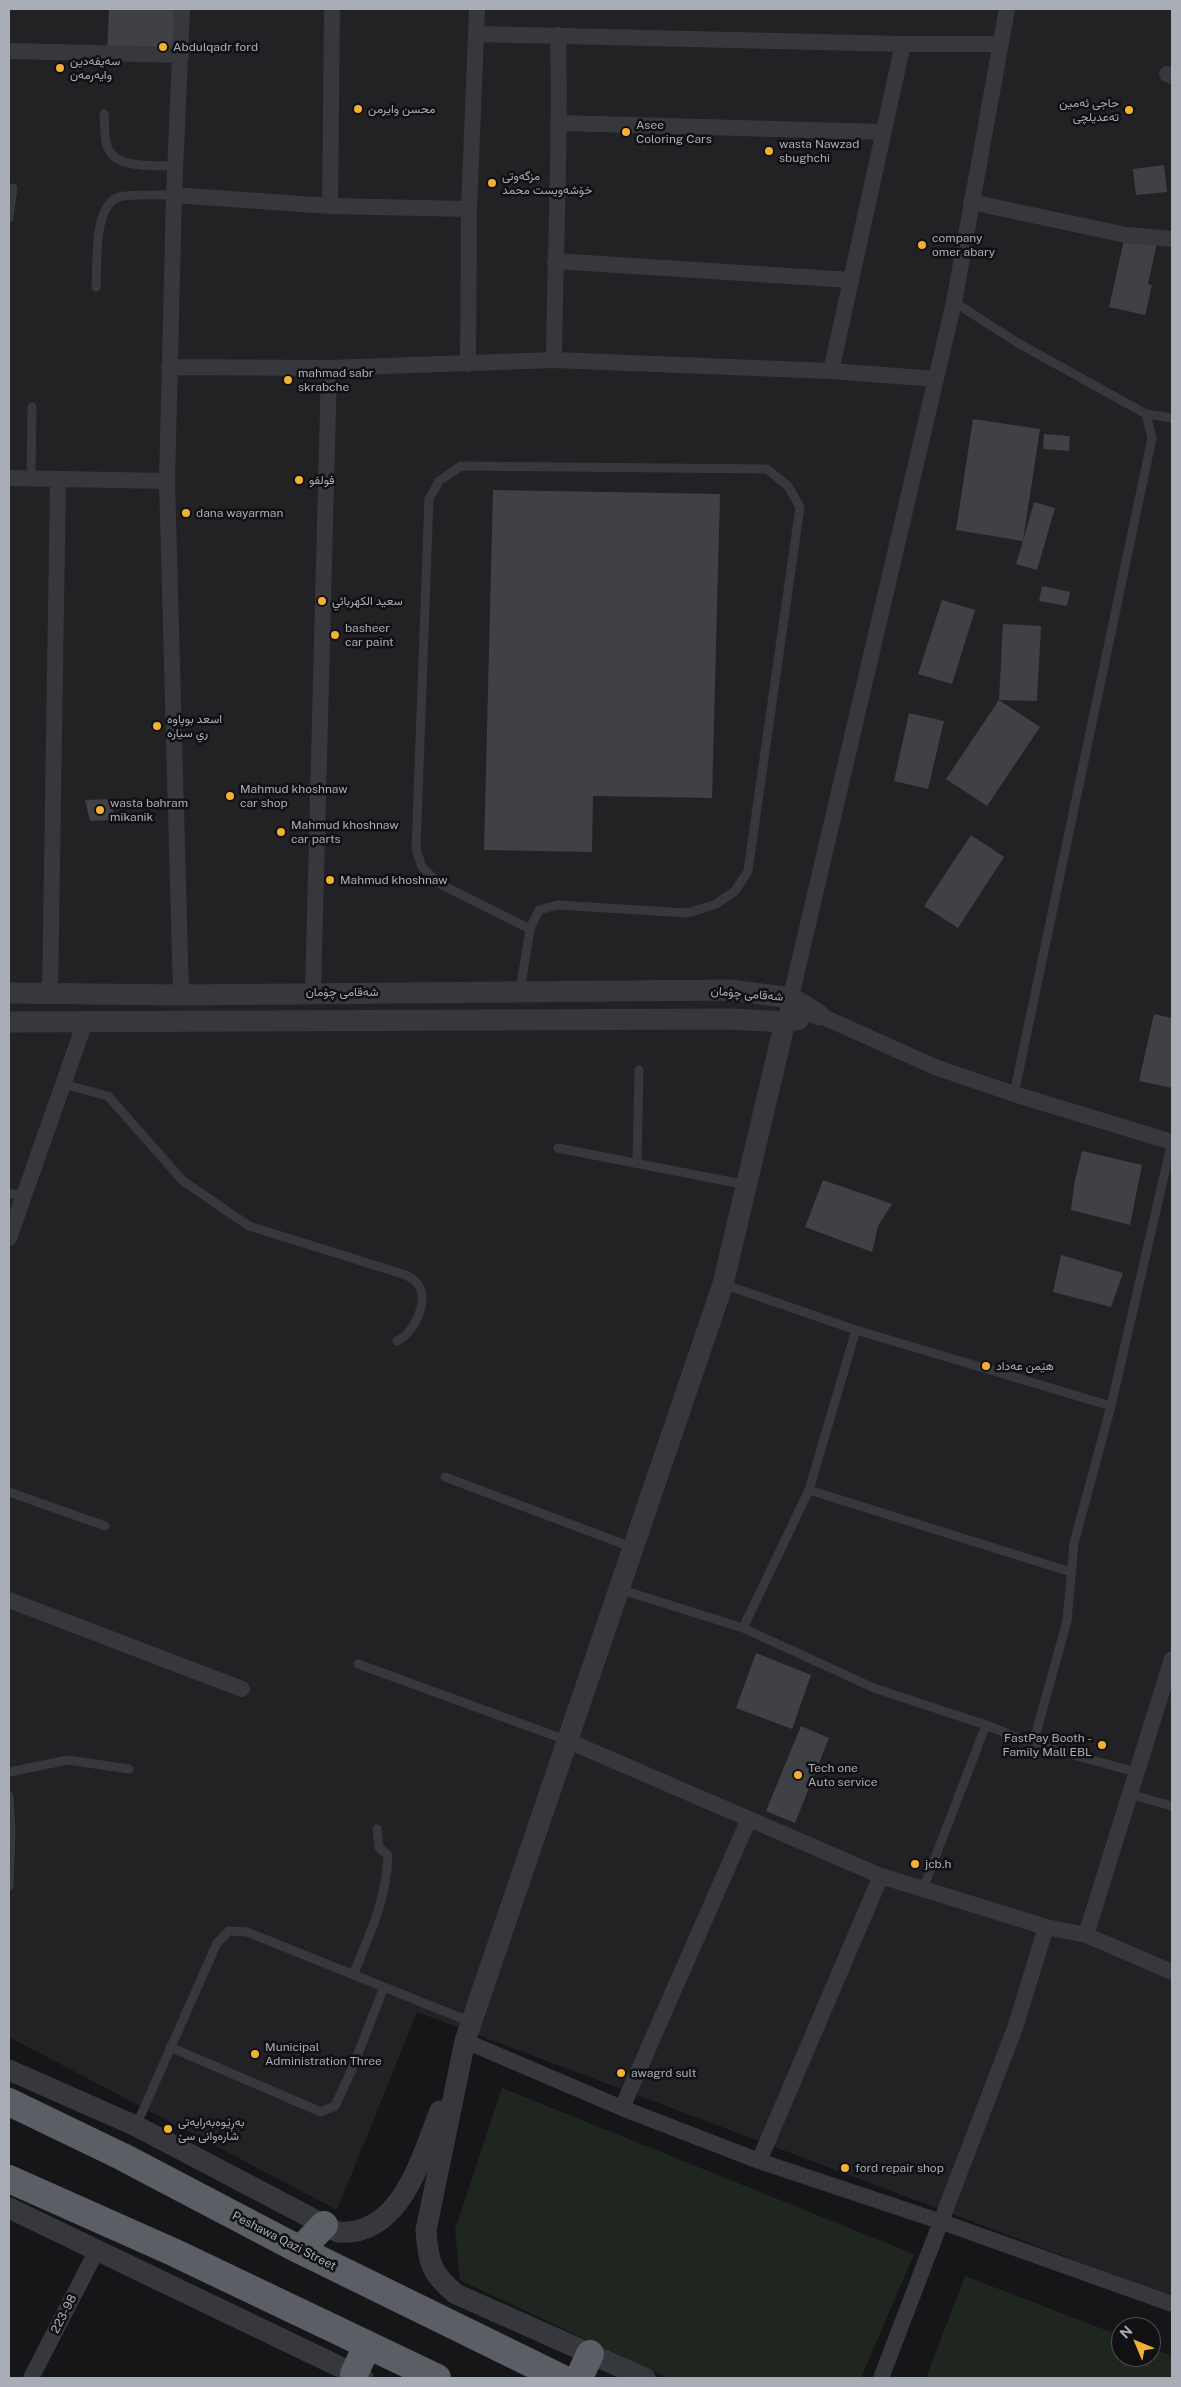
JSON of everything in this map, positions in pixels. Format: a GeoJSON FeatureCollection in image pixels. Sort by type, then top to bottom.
{"type":"FeatureCollection","features":[{"type":"Feature","properties":{"kind":"highway","name":"Peshawa Qazi Street"},"geometry":{"type":"LineString","coordinates":[[9,2102],[123,2157],[300,2250],[561,2378]]}},
{"type":"Feature","properties":{"kind":"highway"},"geometry":{"type":"LineString","coordinates":[[9,2118],[123,2157]]}},
{"type":"Feature","properties":{"kind":"highway"},"geometry":{"type":"LineString","coordinates":[[9,2171],[66,2204]]}},
{"type":"Feature","properties":{"kind":"highway"},"geometry":{"type":"LineString","coordinates":[[9,2178],[174,2252],[436,2378]]}},
{"type":"Feature","properties":{"kind":"highway"},"geometry":{"type":"LineString","coordinates":[[300,2250],[324,2225]]}},
{"type":"Feature","properties":{"kind":"highway"},"geometry":{"type":"LineString","coordinates":[[358,2376],[368,2346]]}},
{"type":"Feature","properties":{"kind":"highway"},"geometry":{"type":"LineString","coordinates":[[579,2378],[590,2354]]}},
{"type":"Feature","properties":{"kind":"street"},"geometry":{"type":"LineString","coordinates":[[181,995],[166,481],[174,195],[182,9]]}},
{"type":"Feature","properties":{"kind":"street"},"geometry":{"type":"LineString","coordinates":[[330,206],[332,9]]}},
{"type":"Feature","properties":{"kind":"street"},"geometry":{"type":"LineString","coordinates":[[468,364],[469,209],[477,9]]}},
{"type":"Feature","properties":{"kind":"street"},"geometry":{"type":"LineString","coordinates":[[9,2070],[136,2126],[338,2232],[358,2232],[374,2226],[396,2205],[421,2159],[466,2041],[566,1740],[634,1548],[723,1284],[748,1185],[784,1022],[792,998],[954,302],[1007,9]]}},
{"type":"Feature","properties":{"kind":"street"},"geometry":{"type":"LineString","coordinates":[[477,34],[903,44],[1001,44]]}},
{"type":"Feature","properties":{"kind":"street"},"geometry":{"type":"LineString","coordinates":[[554,360],[555,261],[560,123],[558,35]]}},
{"type":"Feature","properties":{"kind":"street"},"geometry":{"type":"LineString","coordinates":[[832,372],[903,44]]}},
{"type":"Feature","properties":{"kind":"street"},"geometry":{"type":"LineString","coordinates":[[9,50],[181,55]]}},
{"type":"Feature","properties":{"kind":"street"},"geometry":{"type":"LineString","coordinates":[[560,123],[884,132]]}},
{"type":"Feature","properties":{"kind":"street"},"geometry":{"type":"LineString","coordinates":[[174,195],[330,206],[469,209]]}},
{"type":"Feature","properties":{"kind":"street"},"geometry":{"type":"LineString","coordinates":[[971,202],[1126,235],[1172,239]]}},
{"type":"Feature","properties":{"kind":"street"},"geometry":{"type":"LineString","coordinates":[[555,261],[851,280]]}},
{"type":"Feature","properties":{"kind":"street"},"geometry":{"type":"LineString","coordinates":[[169,367],[329,368],[554,360],[832,372],[936,379]]}},
{"type":"Feature","properties":{"kind":"street"},"geometry":{"type":"LineString","coordinates":[[313,992],[329,368]]}},
{"type":"Feature","properties":{"kind":"street"},"geometry":{"type":"LineString","coordinates":[[9,478],[166,481]]}},
{"type":"Feature","properties":{"kind":"street"},"geometry":{"type":"LineString","coordinates":[[50,994],[58,479]]}},
{"type":"Feature","properties":{"kind":"street"},"geometry":{"type":"LineString","coordinates":[[730,990],[731,1019]]}},
{"type":"Feature","properties":{"kind":"street","name":"شەقامی چۆمان"},"geometry":{"type":"LineString","coordinates":[[9,993],[181,995],[313,992],[730,990],[792,998],[819,1015]]}},
{"type":"Feature","properties":{"kind":"street"},"geometry":{"type":"LineString","coordinates":[[819,1015],[935,1067],[1014,1094],[1172,1142]]}},
{"type":"Feature","properties":{"kind":"street","name":"شەقامی چۆمان"},"geometry":{"type":"LineString","coordinates":[[9,1022],[731,1019],[784,1022],[819,1015]]}},
{"type":"Feature","properties":{"kind":"street"},"geometry":{"type":"LineString","coordinates":[[9,1238],[16,1195],[64,1084],[85,1022]]}},
{"type":"Feature","properties":{"kind":"street"},"geometry":{"type":"LineString","coordinates":[[9,1600],[242,1689]]}},
{"type":"Feature","properties":{"kind":"street"},"geometry":{"type":"LineString","coordinates":[[1086,1935],[1172,1659]]}},
{"type":"Feature","properties":{"kind":"street"},"geometry":{"type":"LineString","coordinates":[[566,1740],[881,1876],[1046,1926],[1086,1935],[1172,1972]]}},
{"type":"Feature","properties":{"kind":"street"},"geometry":{"type":"LineString","coordinates":[[622,2108],[749,1819]]}},
{"type":"Feature","properties":{"kind":"street"},"geometry":{"type":"LineString","coordinates":[[759,2161],[881,1876]]}},
{"type":"Feature","properties":{"kind":"street"},"geometry":{"type":"LineString","coordinates":[[881,2378],[1015,2028],[1046,1926]]}},
{"type":"Feature","properties":{"kind":"street"},"geometry":{"type":"LineString","coordinates":[[466,2041],[622,2108],[759,2161],[942,2222],[1172,2304]]}},
{"type":"Feature","properties":{"kind":"street"},"geometry":{"type":"LineString","coordinates":[[466,2041],[426,2230],[429,2262],[444,2284],[456,2294],[645,2378]]}},
{"type":"Feature","properties":{"kind":"street"},"geometry":{"type":"LineString","coordinates":[[9,2208],[358,2376]]}},
{"type":"Feature","properties":{"kind":"street","name":"223-98"},"geometry":{"type":"LineString","coordinates":[[31,2378],[98,2250]]}},
{"type":"Feature","properties":{"kind":"lane"},"geometry":{"type":"LineString","coordinates":[[104,114],[107,146],[116,158],[127,163],[175,166]]}},
{"type":"Feature","properties":{"kind":"lane"},"geometry":{"type":"LineString","coordinates":[[9,218],[12,188]]}},
{"type":"Feature","properties":{"kind":"lane"},"geometry":{"type":"LineString","coordinates":[[96,288],[100,218],[107,205],[119,197],[174,195]]}},
{"type":"Feature","properties":{"kind":"lane"},"geometry":{"type":"LineString","coordinates":[[954,302],[1018,343],[1146,414],[1172,418]]}},
{"type":"Feature","properties":{"kind":"lane"},"geometry":{"type":"LineString","coordinates":[[31,479],[32,407]]}},
{"type":"Feature","properties":{"kind":"lane"},"geometry":{"type":"LineString","coordinates":[[1014,1094],[1152,438],[1146,414]]}},
{"type":"Feature","properties":{"kind":"lane"},"geometry":{"type":"LineString","coordinates":[[520,991],[530,929],[540,910],[557,905],[688,913],[716,904],[736,891],[748,871],[800,507],[788,486],[767,469],[461,466],[439,481],[430,499],[416,849],[422,867],[440,884],[530,929]]}},
{"type":"Feature","properties":{"kind":"lane"},"geometry":{"type":"LineString","coordinates":[[637,1163],[639,1070]]}},
{"type":"Feature","properties":{"kind":"lane"},"geometry":{"type":"LineString","coordinates":[[64,1084],[108,1096],[184,1180],[249,1226],[406,1275],[417,1282],[422,1294],[420,1312],[405,1338],[398,1341]]}},
{"type":"Feature","properties":{"kind":"lane"},"geometry":{"type":"LineString","coordinates":[[1033,1744],[1067,1621],[1074,1543],[1111,1406],[1172,1142]]}},
{"type":"Feature","properties":{"kind":"lane"},"geometry":{"type":"LineString","coordinates":[[558,1148],[748,1185]]}},
{"type":"Feature","properties":{"kind":"lane"},"geometry":{"type":"LineString","coordinates":[[723,1284],[856,1330],[1111,1406]]}},
{"type":"Feature","properties":{"kind":"lane"},"geometry":{"type":"LineString","coordinates":[[743,1628],[809,1490],[856,1330]]}},
{"type":"Feature","properties":{"kind":"lane"},"geometry":{"type":"LineString","coordinates":[[445,1477],[634,1548]]}},
{"type":"Feature","properties":{"kind":"lane"},"geometry":{"type":"LineString","coordinates":[[809,1490],[1071,1572]]}},
{"type":"Feature","properties":{"kind":"lane"},"geometry":{"type":"LineString","coordinates":[[9,1492],[105,1526]]}},
{"type":"Feature","properties":{"kind":"lane"},"geometry":{"type":"LineString","coordinates":[[619,1589],[743,1628],[874,1688],[986,1725],[1033,1744],[1136,1772]]}},
{"type":"Feature","properties":{"kind":"lane"},"geometry":{"type":"LineString","coordinates":[[358,1664],[566,1740]]}},
{"type":"Feature","properties":{"kind":"lane"},"geometry":{"type":"LineString","coordinates":[[922,1889],[986,1725]]}},
{"type":"Feature","properties":{"kind":"lane"},"geometry":{"type":"LineString","coordinates":[[9,1772],[68,1760],[129,1769]]}},
{"type":"Feature","properties":{"kind":"lane"},"geometry":{"type":"LineString","coordinates":[[1129,1794],[1172,1806]]}},
{"type":"Feature","properties":{"kind":"lane"},"geometry":{"type":"LineString","coordinates":[[9,1796],[11,1829],[9,1886]]}},
{"type":"Feature","properties":{"kind":"lane"},"geometry":{"type":"LineString","coordinates":[[353,1975],[380,1906],[387,1882],[388,1856],[379,1847],[377,1829]]}},
{"type":"Feature","properties":{"kind":"lane"},"geometry":{"type":"LineString","coordinates":[[136,2126],[217,1943],[229,1931],[247,1932],[384,1987],[466,2041]]}},
{"type":"Feature","properties":{"kind":"lane"},"geometry":{"type":"LineString","coordinates":[[170,2047],[321,2112],[335,2106],[352,2069],[384,1987]]}},
{"type":"Feature","properties":{"kind":"shaded area"},"geometry":{"type":"Polygon","coordinates":[[[9,9],[1172,9],[1172,2297],[417,2012],[337,2210],[9,2037],[9,9]]]}},
{"type":"Feature","properties":{"kind":"shaded area"},"geometry":{"type":"Polygon","coordinates":[[[502,2088],[914,2254],[861,2378],[668,2378],[460,2280],[455,2230],[502,2088]]]}},
{"type":"Feature","properties":{"kind":"shaded area"},"geometry":{"type":"Polygon","coordinates":[[[965,2276],[1111,2332],[1111,2367],[1161,2367],[1161,2352],[1172,2356],[1172,2378],[926,2378],[965,2276]]]}},
{"type":"Feature","properties":{"kind":"building"},"geometry":{"type":"Polygon","coordinates":[[[109,9],[183,9],[181,55],[107,53],[109,9]]]}},
{"type":"Feature","properties":{"kind":"building"},"geometry":{"type":"Polygon","coordinates":[[[1164,165],[1167,192],[1136,195],[1133,169],[1164,165]]]}},
{"type":"Feature","properties":{"kind":"building"},"geometry":{"type":"Polygon","coordinates":[[[1125,236],[1157,243],[1148,284],[1152,285],[1145,315],[1109,307],[1125,236]]]}},
{"type":"Feature","properties":{"kind":"building"},"geometry":{"type":"Polygon","coordinates":[[[973,419],[1040,429],[1023,541],[956,530],[973,419]]]}},
{"type":"Feature","properties":{"kind":"building"},"geometry":{"type":"Polygon","coordinates":[[[1044,434],[1070,436],[1069,451],[1043,449],[1044,434]]]}},
{"type":"Feature","properties":{"kind":"building"},"geometry":{"type":"Polygon","coordinates":[[[493,490],[720,494],[712,798],[593,796],[592,852],[484,850],[493,490]]]}},
{"type":"Feature","properties":{"kind":"building"},"geometry":{"type":"Polygon","coordinates":[[[1034,502],[1055,508],[1037,570],[1016,564],[1034,502]]]}},
{"type":"Feature","properties":{"kind":"building"},"geometry":{"type":"Polygon","coordinates":[[[1042,586],[1070,592],[1067,606],[1039,601],[1042,586]]]}},
{"type":"Feature","properties":{"kind":"building"},"geometry":{"type":"Polygon","coordinates":[[[942,600],[975,610],[952,684],[918,674],[942,600]]]}},
{"type":"Feature","properties":{"kind":"building"},"geometry":{"type":"Polygon","coordinates":[[[1003,624],[1041,626],[1037,701],[999,700],[1003,624]]]}},
{"type":"Feature","properties":{"kind":"building"},"geometry":{"type":"Polygon","coordinates":[[[999,700],[1040,727],[987,806],[946,779],[999,700]]]}},
{"type":"Feature","properties":{"kind":"building"},"geometry":{"type":"Polygon","coordinates":[[[909,713],[944,721],[928,789],[894,781],[909,713]]]}},
{"type":"Feature","properties":{"kind":"building","name":"wasta bahram mikanik"},"geometry":{"type":"Polygon","coordinates":[[[113,799],[113,820],[90,821],[85,800],[113,799]]]}},
{"type":"Feature","properties":{"kind":"building"},"geometry":{"type":"Polygon","coordinates":[[[971,835],[1004,857],[958,928],[924,906],[971,835]]]}},
{"type":"Feature","properties":{"kind":"building"},"geometry":{"type":"Polygon","coordinates":[[[1154,1014],[1172,1018],[1172,1088],[1139,1081],[1154,1014]]]}},
{"type":"Feature","properties":{"kind":"building"},"geometry":{"type":"Polygon","coordinates":[[[1082,1151],[1142,1165],[1130,1225],[1071,1210],[1074,1185],[1082,1151]]]}},
{"type":"Feature","properties":{"kind":"building"},"geometry":{"type":"Polygon","coordinates":[[[823,1180],[892,1204],[878,1226],[872,1252],[805,1227],[823,1180]]]}},
{"type":"Feature","properties":{"kind":"building"},"geometry":{"type":"Polygon","coordinates":[[[1061,1255],[1123,1273],[1111,1307],[1053,1292],[1061,1255]]]}},
{"type":"Feature","properties":{"kind":"building"},"geometry":{"type":"Polygon","coordinates":[[[756,1653],[811,1675],[792,1729],[736,1708],[756,1653]]]}},
{"type":"Feature","properties":{"kind":"building","name":"Tech one Auto service"},"geometry":{"type":"Polygon","coordinates":[[[801,1726],[829,1738],[795,1823],[766,1811],[801,1726]]]}},
{"type":"Feature","properties":{"kind":"place","name":"Abdulqadr ford"},"geometry":{"type":"Point","coordinates":[163,47]}},
{"type":"Feature","properties":{"kind":"place","name":"سەیفەدین وایەرمەن"},"geometry":{"type":"Point","coordinates":[60,68]}},
{"type":"Feature","properties":{"kind":"place","name":"محسن وایرمن"},"geometry":{"type":"Point","coordinates":[358,109]}},
{"type":"Feature","properties":{"kind":"place","name":"حاجی ئەمین تەعدیلچی"},"geometry":{"type":"Point","coordinates":[1129,110]}},
{"type":"Feature","properties":{"kind":"place","name":"Asee Coloring Cars"},"geometry":{"type":"Point","coordinates":[626,132]}},
{"type":"Feature","properties":{"kind":"place","name":"wasta Nawzad sbughchi"},"geometry":{"type":"Point","coordinates":[769,151]}},
{"type":"Feature","properties":{"kind":"place","name":"مزگەوتی خۆشەویست محمد"},"geometry":{"type":"Point","coordinates":[492,183]}},
{"type":"Feature","properties":{"kind":"place","name":"company omer abary"},"geometry":{"type":"Point","coordinates":[922,245]}},
{"type":"Feature","properties":{"kind":"place","name":"mahmad sabr skrabche"},"geometry":{"type":"Point","coordinates":[288,380]}},
{"type":"Feature","properties":{"kind":"place","name":"فولفو"},"geometry":{"type":"Point","coordinates":[299,480]}},
{"type":"Feature","properties":{"kind":"place","name":"dana wayarman"},"geometry":{"type":"Point","coordinates":[186,513]}},
{"type":"Feature","properties":{"kind":"place","name":"سعيد الكهربائي"},"geometry":{"type":"Point","coordinates":[322,601]}},
{"type":"Feature","properties":{"kind":"place","name":"basheer car paint"},"geometry":{"type":"Point","coordinates":[335,635]}},
{"type":"Feature","properties":{"kind":"place","name":"اسعد بوپاوه ري سياره"},"geometry":{"type":"Point","coordinates":[157,726]}},
{"type":"Feature","properties":{"kind":"place","name":"Mahmud khoshnaw car shop"},"geometry":{"type":"Point","coordinates":[230,796]}},
{"type":"Feature","properties":{"kind":"place","name":"wasta bahram mikanik"},"geometry":{"type":"Point","coordinates":[100,810]}},
{"type":"Feature","properties":{"kind":"place","name":"Mahmud khoshnaw car parts"},"geometry":{"type":"Point","coordinates":[281,832]}},
{"type":"Feature","properties":{"kind":"place","name":"Mahmud khoshnaw"},"geometry":{"type":"Point","coordinates":[330,880]}},
{"type":"Feature","properties":{"kind":"place","name":"هێمن عەداد"},"geometry":{"type":"Point","coordinates":[986,1366]}},
{"type":"Feature","properties":{"kind":"place","name":"FastPay Booth - Family Mall EBL"},"geometry":{"type":"Point","coordinates":[1102,1745]}},
{"type":"Feature","properties":{"kind":"place","name":"Tech one Auto service"},"geometry":{"type":"Point","coordinates":[798,1775]}},
{"type":"Feature","properties":{"kind":"place","name":"jcb.h"},"geometry":{"type":"Point","coordinates":[915,1864]}},
{"type":"Feature","properties":{"kind":"place","name":"Municipal Administration Three"},"geometry":{"type":"Point","coordinates":[255,2054]}},
{"type":"Feature","properties":{"kind":"place","name":"awagrd sult"},"geometry":{"type":"Point","coordinates":[621,2073]}},
{"type":"Feature","properties":{"kind":"place","name":"بەڕێوەبەرایەتی شارەوانی سێ"},"geometry":{"type":"Point","coordinates":[168,2129]}},
{"type":"Feature","properties":{"kind":"place","name":"ford repair shop"},"geometry":{"type":"Point","coordinates":[845,2168]}}]}
